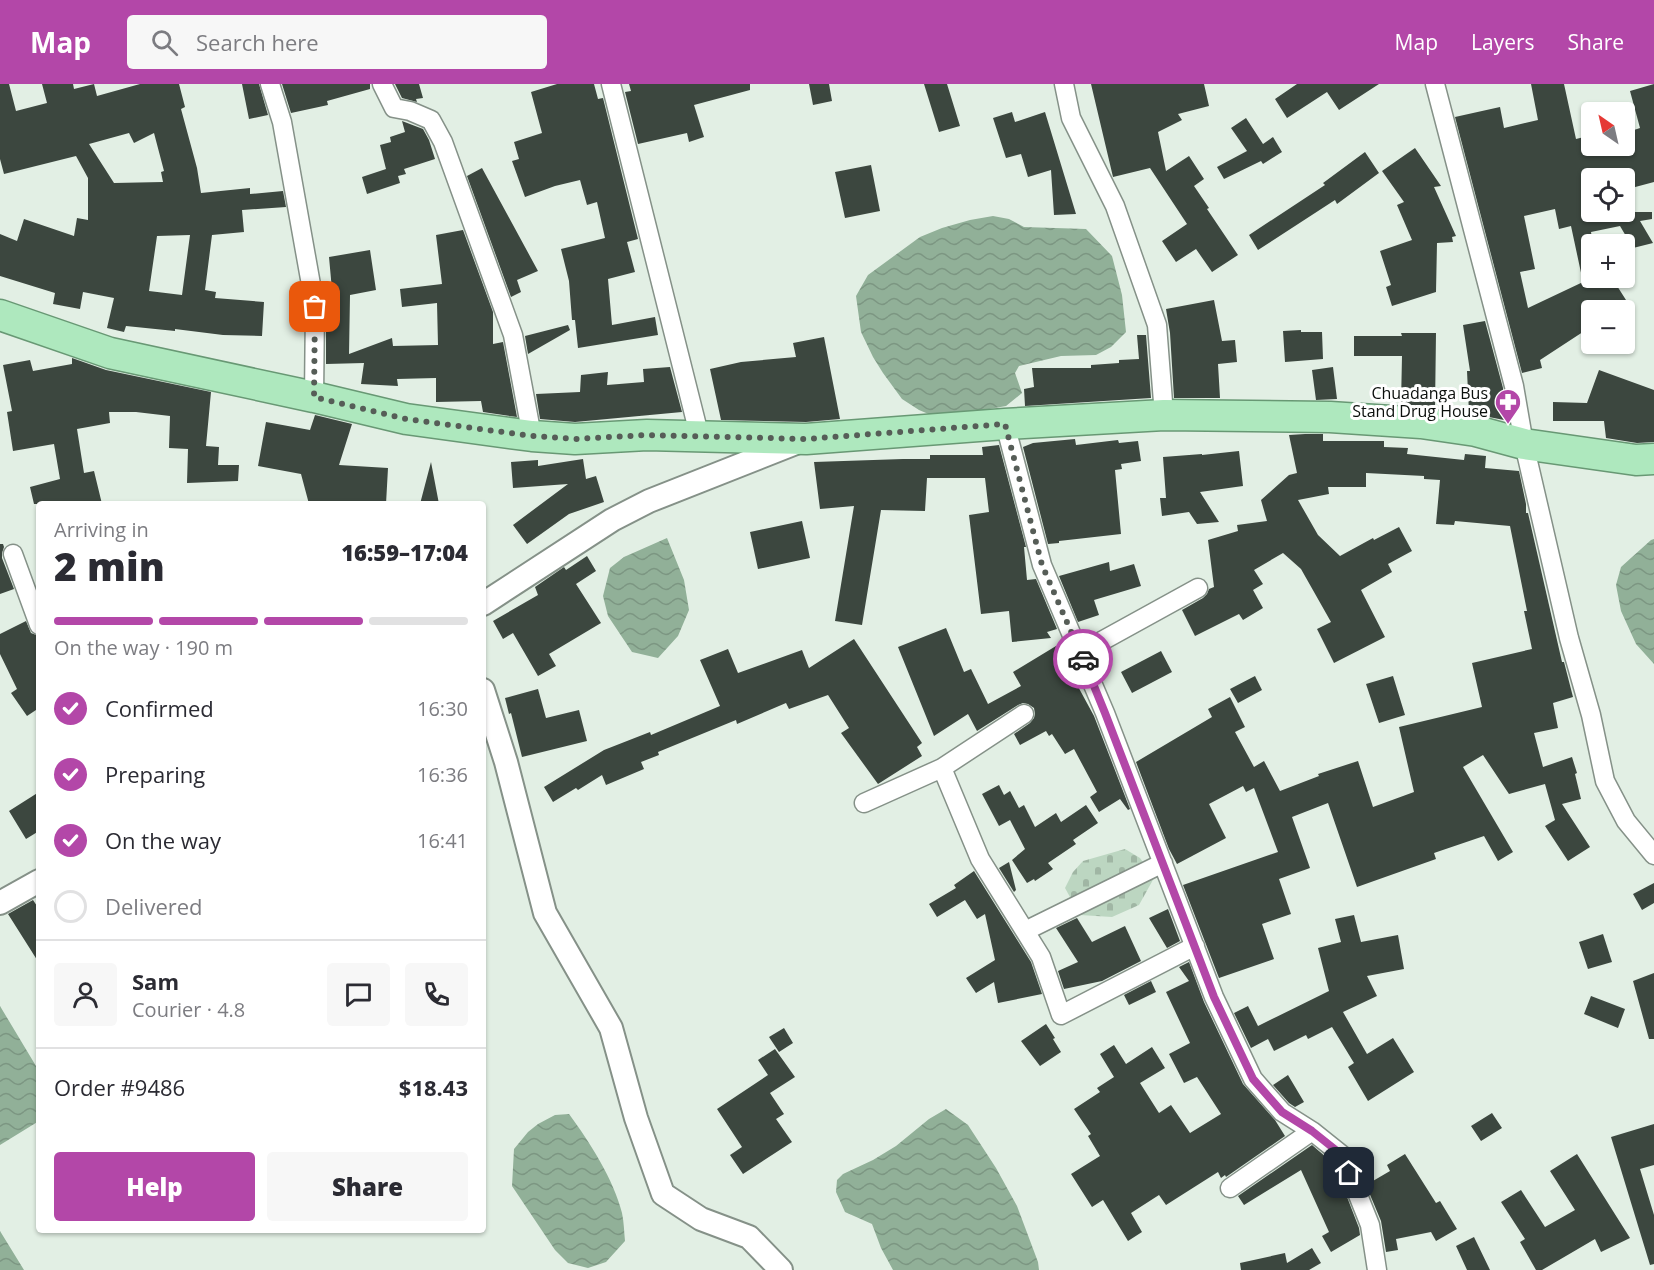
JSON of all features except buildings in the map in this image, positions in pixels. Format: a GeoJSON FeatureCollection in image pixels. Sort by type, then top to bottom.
{"type":"FeatureCollection","features":[{"type":"Feature","properties":{"kind":"highway"},"geometry":{"type":"LineString","coordinates":[[0,315],[110,353],[406,419],[532,436],[575,439],[647,435],[806,439],[1164,415],[1330,417],[1421,423],[1476,431],[1524,444],[1636,460],[1654,459]]}},
{"type":"Feature","properties":{"kind":"street"},"geometry":{"type":"LineString","coordinates":[[270,84],[282,122],[315,307],[314,397]]}},
{"type":"Feature","properties":{"kind":"street"},"geometry":{"type":"LineString","coordinates":[[382,84],[394,108],[410,111],[431,120],[443,142],[513,335],[532,436]]}},
{"type":"Feature","properties":{"kind":"street"},"geometry":{"type":"LineString","coordinates":[[610,84],[700,438]]}},
{"type":"Feature","properties":{"kind":"street"},"geometry":{"type":"LineString","coordinates":[[1064,84],[1071,118],[1115,206],[1157,325],[1164,415]]}},
{"type":"Feature","properties":{"kind":"street"},"geometry":{"type":"LineString","coordinates":[[1435,84],[1514,386],[1524,444],[1569,638],[1591,715],[1605,781],[1626,821],[1654,855]]}},
{"type":"Feature","properties":{"kind":"street"},"geometry":{"type":"LineString","coordinates":[[1005,424],[1042,565],[1105,713],[1214,997],[1253,1079],[1282,1112],[1312,1131],[1342,1155],[1370,1226],[1377,1270]]}},
{"type":"Feature","properties":{"kind":"street"},"geometry":{"type":"LineString","coordinates":[[486,602],[612,520],[649,501],[806,439]]}},
{"type":"Feature","properties":{"kind":"street"},"geometry":{"type":"LineString","coordinates":[[13,554],[36,617]]}},
{"type":"Feature","properties":{"kind":"street"},"geometry":{"type":"LineString","coordinates":[[1080,653],[1198,588]]}},
{"type":"Feature","properties":{"kind":"street"},"geometry":{"type":"LineString","coordinates":[[486,699],[506,762],[545,913],[611,1028],[636,1118],[663,1194],[701,1219],[749,1237],[781,1270]]}},
{"type":"Feature","properties":{"kind":"street"},"geometry":{"type":"LineString","coordinates":[[864,803],[942,768],[1024,714]]}},
{"type":"Feature","properties":{"kind":"street"},"geometry":{"type":"LineString","coordinates":[[942,768],[980,859],[1041,957],[1061,1015],[1195,946]]}},
{"type":"Feature","properties":{"kind":"street"},"geometry":{"type":"LineString","coordinates":[[1025,931],[1163,863]]}},
{"type":"Feature","properties":{"kind":"street"},"geometry":{"type":"LineString","coordinates":[[0,903],[36,883]]}},
{"type":"Feature","properties":{"kind":"street"},"geometry":{"type":"LineString","coordinates":[[1230,1188],[1312,1131]]}},
{"type":"Feature","properties":{"kind":"green space"},"geometry":{"type":"Polygon","coordinates":[[[1125,849],[1140,858],[1154,878],[1139,905],[1112,917],[1080,915],[1065,888],[1073,872],[1083,861],[1125,849]]]}},
{"type":"Feature","properties":{"kind":"water"},"geometry":{"type":"Polygon","coordinates":[[[993,216],[1009,219],[1024,227],[1086,229],[1112,256],[1122,295],[1126,332],[1111,347],[1096,355],[1061,356],[1019,366],[1015,373],[1022,393],[1006,406],[938,418],[902,399],[883,373],[861,332],[856,296],[868,275],[920,237],[942,228],[993,216]]]}},
{"type":"Feature","properties":{"kind":"water"},"geometry":{"type":"Polygon","coordinates":[[[667,538],[684,580],[689,610],[678,636],[658,658],[632,652],[608,616],[603,596],[610,568],[624,557],[667,538]]]}},
{"type":"Feature","properties":{"kind":"water"},"geometry":{"type":"Polygon","coordinates":[[[1654,539],[1654,664],[1636,644],[1621,611],[1616,585],[1621,567],[1654,539]]]}},
{"type":"Feature","properties":{"kind":"water"},"geometry":{"type":"Polygon","coordinates":[[[0,1006],[36,1066],[36,1123],[0,1145],[0,1006]]]}},
{"type":"Feature","properties":{"kind":"water"},"geometry":{"type":"Polygon","coordinates":[[[946,1109],[968,1125],[996,1168],[1017,1206],[1039,1270],[893,1270],[872,1224],[845,1212],[836,1192],[837,1180],[843,1174],[896,1146],[929,1119],[946,1109]]]}},
{"type":"Feature","properties":{"kind":"water"},"geometry":{"type":"Polygon","coordinates":[[[569,1114],[607,1174],[618,1200],[623,1220],[625,1241],[606,1262],[588,1268],[568,1263],[555,1250],[512,1186],[514,1149],[538,1124],[555,1115],[569,1114]]]}},
{"type":"Feature","properties":{"kind":"water"},"geometry":{"type":"Polygon","coordinates":[[[0,1231],[24,1270],[0,1270],[0,1231]]]}},
{"type":"Feature","properties":{"kind":"way so far"},"geometry":{"type":"LineString","coordinates":[[315,307],[314,397],[406,419],[532,436],[575,439],[647,435],[806,439],[1005,424],[1042,565],[1083,659]]}},
{"type":"Feature","properties":{"kind":"place","name":"Chuadanga Bus Stand Drug House"},"geometry":{"type":"Point","coordinates":[1508,425]}},
{"type":"Feature","properties":{"kind":"route"},"geometry":{"type":"LineString","coordinates":[[1083,659],[1214,997],[1253,1079],[1282,1112],[1312,1131],[1342,1155],[1349,1173]]}}]}
